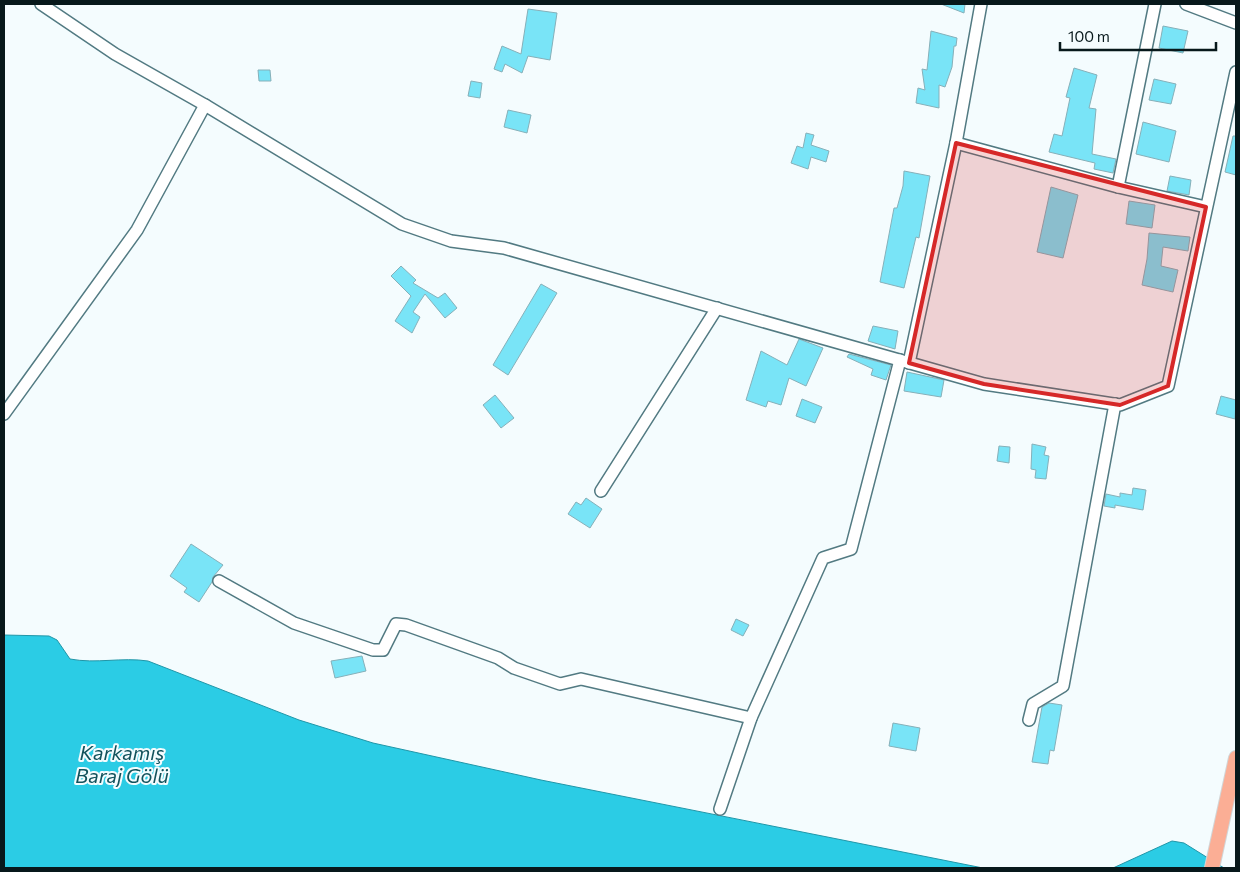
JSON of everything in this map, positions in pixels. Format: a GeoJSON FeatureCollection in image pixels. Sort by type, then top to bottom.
{"type":"FeatureCollection","features":[{"type":"Feature","properties":{"kind":"main road"},"geometry":{"type":"LineString","coordinates":[[1212,868],[1236,758]]}},
{"type":"Feature","properties":{"kind":"street"},"geometry":{"type":"LineString","coordinates":[[41,4],[115,54],[205,105],[402,224],[451,240],[504,248],[984,384],[1120,405],[1168,386],[1236,72]]}},
{"type":"Feature","properties":{"kind":"street"},"geometry":{"type":"LineString","coordinates":[[720,809],[751,718],[823,558],[851,549],[905,361],[956,143],[980,4]]}},
{"type":"Feature","properties":{"kind":"street"},"geometry":{"type":"LineString","coordinates":[[1118,187],[1155,4]]}},
{"type":"Feature","properties":{"kind":"street"},"geometry":{"type":"LineString","coordinates":[[1186,4],[1236,23]]}},
{"type":"Feature","properties":{"kind":"street"},"geometry":{"type":"LineString","coordinates":[[4,414],[137,230],[205,105]]}},
{"type":"Feature","properties":{"kind":"street"},"geometry":{"type":"LineString","coordinates":[[956,143],[1118,187],[1206,207]]}},
{"type":"Feature","properties":{"kind":"street"},"geometry":{"type":"LineString","coordinates":[[601,490],[717,308]]}},
{"type":"Feature","properties":{"kind":"street"},"geometry":{"type":"LineString","coordinates":[[1029,720],[1033,704],[1063,686],[1115,404]]}},
{"type":"Feature","properties":{"kind":"street"},"geometry":{"type":"LineString","coordinates":[[219,581],[294,623],[373,650],[383,650],[396,624],[406,625],[498,658],[514,668],[560,684],[581,679],[751,718]]}},
{"type":"Feature","properties":{"kind":"highlighted area"},"geometry":{"type":"Polygon","coordinates":[[[956,143],[1206,207],[1168,386],[1120,405],[984,384],[909,363],[956,143]]]}},
{"type":"Feature","properties":{"kind":"water","name":"Karkamış Baraj Gölü"},"geometry":{"type":"Polygon","coordinates":[[[4,635],[49,636],[57,640],[70,659],[148,661],[299,720],[373,743],[541,780],[983,868],[4,868],[4,635]]]}},
{"type":"Feature","properties":{"kind":"water"},"geometry":{"type":"Polygon","coordinates":[[[1172,841],[1184,843],[1224,868],[1113,868],[1172,841]]]}},
{"type":"Feature","properties":{"kind":"building"},"geometry":{"type":"Polygon","coordinates":[[[941,4],[965,4],[964,13],[941,4]]]}},
{"type":"Feature","properties":{"kind":"building"},"geometry":{"type":"Polygon","coordinates":[[[528,9],[557,13],[550,60],[528,56],[522,73],[505,64],[502,72],[494,69],[502,46],[521,54],[528,9]]]}},
{"type":"Feature","properties":{"kind":"building"},"geometry":{"type":"Polygon","coordinates":[[[1163,26],[1188,31],[1183,53],[1159,48],[1163,26]]]}},
{"type":"Feature","properties":{"kind":"building"},"geometry":{"type":"Polygon","coordinates":[[[931,31],[957,38],[956,46],[954,46],[952,67],[945,87],[939,85],[939,108],[916,103],[918,88],[925,90],[922,69],[927,70],[931,31]]]}},
{"type":"Feature","properties":{"kind":"building"},"geometry":{"type":"Polygon","coordinates":[[[1074,68],[1097,75],[1089,108],[1096,109],[1092,154],[1116,159],[1113,173],[1094,169],[1095,163],[1049,152],[1054,134],[1062,136],[1070,98],[1066,97],[1074,68]]]}},
{"type":"Feature","properties":{"kind":"building"},"geometry":{"type":"Polygon","coordinates":[[[258,70],[270,70],[271,81],[259,81],[258,70]]]}},
{"type":"Feature","properties":{"kind":"building"},"geometry":{"type":"Polygon","coordinates":[[[1154,79],[1176,84],[1171,104],[1149,100],[1154,79]]]}},
{"type":"Feature","properties":{"kind":"building"},"geometry":{"type":"Polygon","coordinates":[[[471,81],[482,83],[480,98],[468,96],[471,81]]]}},
{"type":"Feature","properties":{"kind":"building"},"geometry":{"type":"Polygon","coordinates":[[[508,110],[531,115],[527,133],[504,127],[508,110]]]}},
{"type":"Feature","properties":{"kind":"building"},"geometry":{"type":"Polygon","coordinates":[[[1143,122],[1176,131],[1169,162],[1136,154],[1143,122]]]}},
{"type":"Feature","properties":{"kind":"building"},"geometry":{"type":"Polygon","coordinates":[[[806,133],[814,135],[811,145],[829,151],[826,162],[811,157],[808,169],[791,163],[797,146],[803,148],[806,133]]]}},
{"type":"Feature","properties":{"kind":"building"},"geometry":{"type":"Polygon","coordinates":[[[1233,136],[1236,136],[1236,175],[1225,172],[1233,136]]]}},
{"type":"Feature","properties":{"kind":"building"},"geometry":{"type":"Polygon","coordinates":[[[904,171],[930,176],[919,238],[916,237],[904,288],[880,282],[894,208],[897,208],[903,186],[904,171]]]}},
{"type":"Feature","properties":{"kind":"building"},"geometry":{"type":"Polygon","coordinates":[[[1170,176],[1191,180],[1189,195],[1167,191],[1170,176]]]}},
{"type":"Feature","properties":{"kind":"building"},"geometry":{"type":"Polygon","coordinates":[[[1051,187],[1078,195],[1063,258],[1037,252],[1051,187]]]}},
{"type":"Feature","properties":{"kind":"building"},"geometry":{"type":"Polygon","coordinates":[[[1129,201],[1155,205],[1152,228],[1126,224],[1129,201]]]}},
{"type":"Feature","properties":{"kind":"building"},"geometry":{"type":"Polygon","coordinates":[[[1149,233],[1190,237],[1188,251],[1163,247],[1161,266],[1178,270],[1173,292],[1142,285],[1149,233]]]}},
{"type":"Feature","properties":{"kind":"building"},"geometry":{"type":"Polygon","coordinates":[[[401,266],[416,280],[413,283],[438,298],[445,293],[457,308],[445,318],[425,294],[413,312],[420,317],[412,333],[395,321],[411,296],[391,276],[401,266]]]}},
{"type":"Feature","properties":{"kind":"building"},"geometry":{"type":"Polygon","coordinates":[[[541,284],[557,293],[508,375],[493,365],[541,284]]]}},
{"type":"Feature","properties":{"kind":"building"},"geometry":{"type":"Polygon","coordinates":[[[873,326],[898,331],[895,349],[868,341],[873,326]]]}},
{"type":"Feature","properties":{"kind":"building"},"geometry":{"type":"Polygon","coordinates":[[[799,339],[823,348],[806,386],[789,378],[781,405],[768,401],[766,407],[746,400],[761,351],[787,365],[799,339]]]}},
{"type":"Feature","properties":{"kind":"building"},"geometry":{"type":"Polygon","coordinates":[[[849,354],[891,365],[886,380],[871,375],[873,369],[847,357],[849,354]]]}},
{"type":"Feature","properties":{"kind":"building"},"geometry":{"type":"Polygon","coordinates":[[[907,372],[944,380],[941,397],[904,391],[907,372]]]}},
{"type":"Feature","properties":{"kind":"building"},"geometry":{"type":"Polygon","coordinates":[[[495,395],[514,418],[501,428],[483,405],[495,395]]]}},
{"type":"Feature","properties":{"kind":"building"},"geometry":{"type":"Polygon","coordinates":[[[1221,396],[1236,400],[1235,419],[1216,414],[1221,396]]]}},
{"type":"Feature","properties":{"kind":"building"},"geometry":{"type":"Polygon","coordinates":[[[802,399],[822,407],[815,423],[796,416],[802,399]]]}},
{"type":"Feature","properties":{"kind":"building"},"geometry":{"type":"Polygon","coordinates":[[[1032,444],[1046,447],[1044,455],[1049,456],[1046,479],[1035,478],[1036,470],[1031,469],[1032,444]]]}},
{"type":"Feature","properties":{"kind":"building"},"geometry":{"type":"Polygon","coordinates":[[[999,446],[1010,447],[1009,463],[997,461],[999,446]]]}},
{"type":"Feature","properties":{"kind":"building"},"geometry":{"type":"Polygon","coordinates":[[[1133,488],[1146,490],[1143,510],[1115,505],[1115,508],[1104,506],[1106,494],[1120,497],[1120,493],[1132,495],[1133,488]]]}},
{"type":"Feature","properties":{"kind":"building"},"geometry":{"type":"Polygon","coordinates":[[[586,498],[602,509],[590,528],[568,514],[576,502],[581,505],[586,498]]]}},
{"type":"Feature","properties":{"kind":"building"},"geometry":{"type":"Polygon","coordinates":[[[191,544],[223,565],[213,577],[212,582],[199,602],[184,592],[187,588],[170,576],[191,544]]]}},
{"type":"Feature","properties":{"kind":"building"},"geometry":{"type":"Polygon","coordinates":[[[736,619],[749,625],[743,636],[731,630],[736,619]]]}},
{"type":"Feature","properties":{"kind":"building"},"geometry":{"type":"Polygon","coordinates":[[[362,656],[366,671],[335,678],[331,661],[362,656]]]}},
{"type":"Feature","properties":{"kind":"building"},"geometry":{"type":"Polygon","coordinates":[[[1049,703],[1062,705],[1054,751],[1050,750],[1048,764],[1032,762],[1042,707],[1049,703]]]}},
{"type":"Feature","properties":{"kind":"building"},"geometry":{"type":"Polygon","coordinates":[[[893,723],[920,728],[916,751],[889,746],[893,723]]]}}]}
